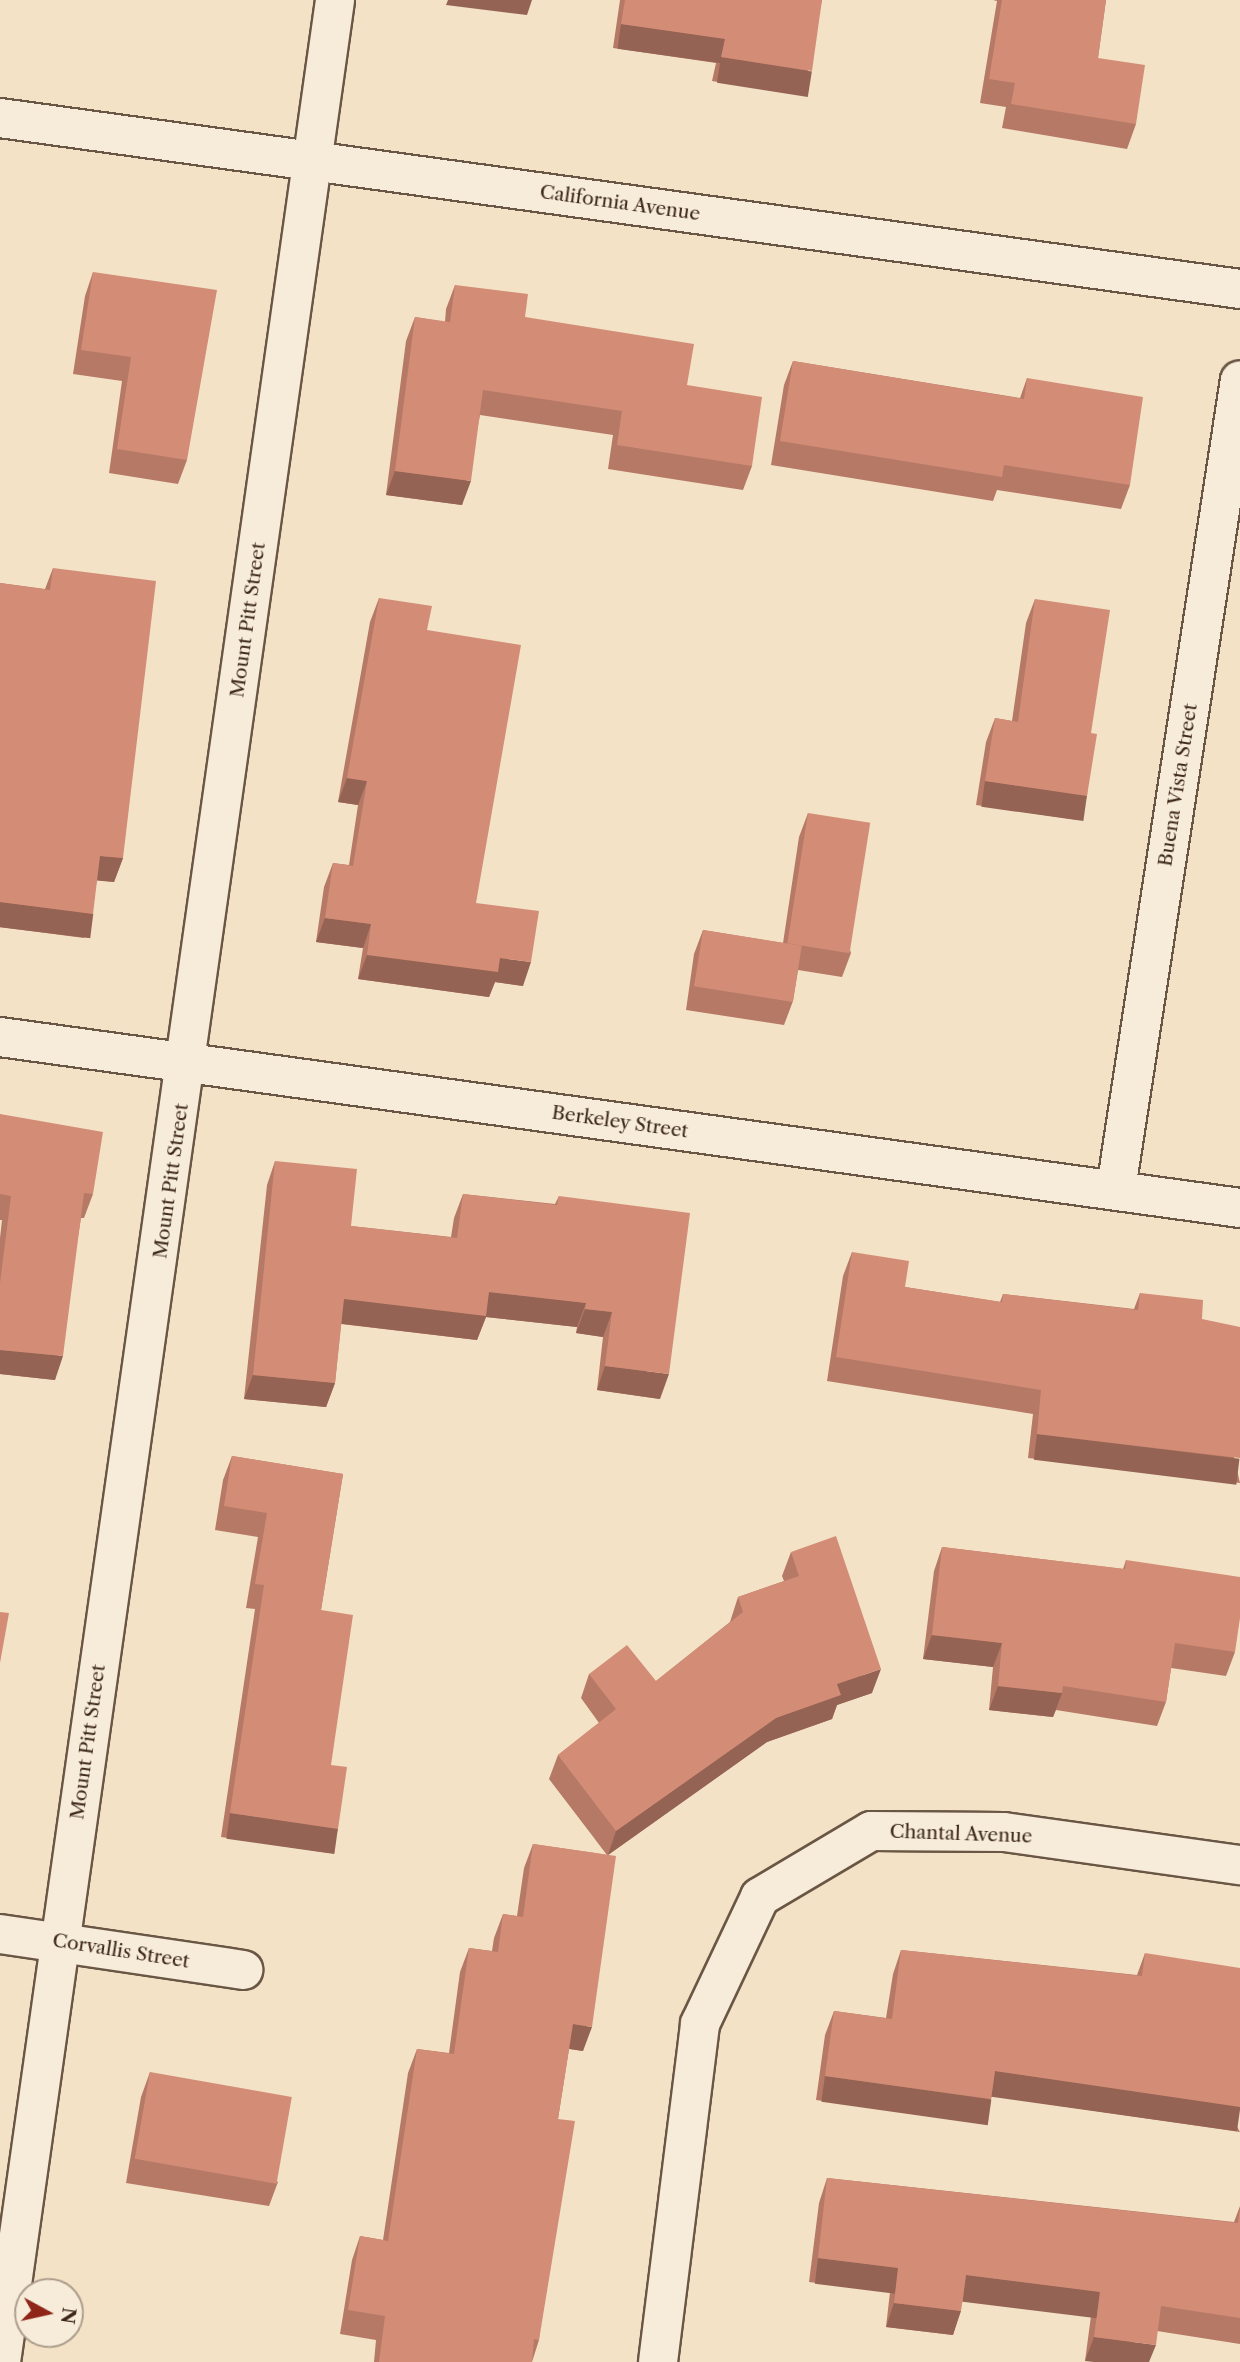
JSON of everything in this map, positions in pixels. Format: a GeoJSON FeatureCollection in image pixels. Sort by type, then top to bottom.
{"type":"FeatureCollection","features":[{"type":"Feature","properties":{"kind":"street","name":"Mount Pitt Street"},"geometry":{"type":"LineString","coordinates":[[1,2362],[58,1942],[188,1064],[310,160],[335,0]]}},
{"type":"Feature","properties":{"kind":"street","name":"California Avenue"},"geometry":{"type":"LineString","coordinates":[[0,118],[1240,289]]}},
{"type":"Feature","properties":{"kind":"street","name":"Buena Vista Street"},"geometry":{"type":"LineString","coordinates":[[1116,1189],[1240,380]]}},
{"type":"Feature","properties":{"kind":"street","name":"Berkeley Street"},"geometry":{"type":"LineString","coordinates":[[0,1037],[1240,1208]]}},
{"type":"Feature","properties":{"kind":"street","name":"Chantal Avenue"},"geometry":{"type":"LineString","coordinates":[[658,2362],[700,2024],[760,1897],[871,1830],[1004,1832],[1240,1865]]}},
{"type":"Feature","properties":{"kind":"street","name":"Corvallis Street"},"geometry":{"type":"LineString","coordinates":[[0,1934],[243,1970]]}},
{"type":"Feature","properties":{"kind":"building"},"geometry":{"type":"Polygon","coordinates":[[[625,0],[822,0],[812,71],[721,57],[725,39],[621,24],[625,0]]]}},
{"type":"Feature","properties":{"kind":"building"},"geometry":{"type":"Polygon","coordinates":[[[1002,0],[1106,0],[1098,58],[1145,65],[1136,124],[1011,104],[1015,83],[989,79],[1002,0]]]}},
{"type":"Feature","properties":{"kind":"building"},"geometry":{"type":"Polygon","coordinates":[[[93,272],[217,290],[187,460],[117,449],[131,357],[81,350],[93,272]]]}},
{"type":"Feature","properties":{"kind":"building"},"geometry":{"type":"Polygon","coordinates":[[[455,285],[528,294],[525,317],[694,344],[687,385],[762,397],[752,466],[617,445],[622,411],[483,390],[471,481],[395,471],[415,317],[450,322],[455,285]]]}},
{"type":"Feature","properties":{"kind":"building"},"geometry":{"type":"Polygon","coordinates":[[[793,361],[1024,399],[1027,378],[1143,397],[1130,485],[1004,465],[1002,477],[780,441],[793,361]]]}},
{"type":"Feature","properties":{"kind":"building"},"geometry":{"type":"Polygon","coordinates":[[[53,568],[156,581],[123,858],[100,856],[93,914],[0,902],[0,583],[50,590],[53,568]]]}},
{"type":"Feature","properties":{"kind":"building"},"geometry":{"type":"Polygon","coordinates":[[[379,598],[432,606],[427,630],[521,645],[476,903],[539,911],[531,962],[500,958],[498,972],[367,955],[371,924],[325,918],[333,863],[353,866],[367,781],[347,778],[379,598]]]}},
{"type":"Feature","properties":{"kind":"building"},"geometry":{"type":"Polygon","coordinates":[[[1035,599],[1110,610],[1091,733],[1097,734],[1087,796],[985,781],[995,718],[1018,722],[1035,599]]]}},
{"type":"Feature","properties":{"kind":"building"},"geometry":{"type":"Polygon","coordinates":[[[808,813],[870,823],[850,953],[787,943],[808,813]]]}},
{"type":"Feature","properties":{"kind":"building"},"geometry":{"type":"Polygon","coordinates":[[[703,930],[802,946],[793,1002],[694,986],[703,930]]]}},
{"type":"Feature","properties":{"kind":"building"},"geometry":{"type":"Polygon","coordinates":[[[0,1114],[103,1132],[93,1194],[84,1193],[63,1356],[0,1350],[0,1283],[11,1196],[0,1194],[0,1114]]]}},
{"type":"Feature","properties":{"kind":"building"},"geometry":{"type":"Polygon","coordinates":[[[275,1161],[357,1169],[351,1226],[457,1238],[463,1194],[557,1205],[559,1196],[690,1213],[669,1374],[605,1366],[612,1312],[585,1309],[586,1303],[489,1292],[486,1316],[344,1299],[335,1383],[253,1375],[275,1161]]]}},
{"type":"Feature","properties":{"kind":"building"},"geometry":{"type":"Polygon","coordinates":[[[852,1252],[909,1261],[905,1287],[1002,1302],[1003,1294],[1138,1310],[1140,1293],[1203,1300],[1202,1319],[1240,1327],[1240,1458],[1037,1434],[1041,1390],[836,1357],[852,1252]]]}},
{"type":"Feature","properties":{"kind":"building"},"geometry":{"type":"Polygon","coordinates":[[[232,1456],[343,1474],[321,1610],[353,1615],[331,1765],[347,1767],[338,1829],[230,1813],[264,1585],[255,1584],[267,1513],[224,1506],[232,1456]]]}},
{"type":"Feature","properties":{"kind":"building"},"geometry":{"type":"Polygon","coordinates":[[[836,1536],[881,1669],[837,1684],[841,1695],[776,1718],[616,1831],[558,1755],[616,1709],[589,1674],[627,1645],[656,1681],[743,1612],[738,1597],[799,1576],[791,1552],[836,1536]]]}},
{"type":"Feature","properties":{"kind":"building"},"geometry":{"type":"Polygon","coordinates":[[[942,1547],[1125,1569],[1126,1560],[1240,1577],[1240,1618],[1235,1652],[1175,1643],[1166,1702],[1063,1686],[1062,1693],[998,1686],[1002,1643],[932,1635],[942,1547]]]}},
{"type":"Feature","properties":{"kind":"building"},"geometry":{"type":"Polygon","coordinates":[[[0,1612],[9,1613],[0,1663],[0,1612]]]}},
{"type":"Feature","properties":{"kind":"building"},"geometry":{"type":"Polygon","coordinates":[[[533,1844],[616,1856],[592,2027],[573,2024],[558,2119],[575,2121],[539,2340],[534,2339],[532,2362],[379,2362],[385,2316],[348,2310],[360,2236],[388,2241],[417,2049],[454,2054],[469,1948],[498,1952],[503,1914],[523,1917],[533,1844]]]}},
{"type":"Feature","properties":{"kind":"building"},"geometry":{"type":"Polygon","coordinates":[[[901,1950],[1142,1976],[1145,1953],[1240,1968],[1240,2107],[995,2071],[991,2099],[825,2076],[834,2011],[892,2019],[901,1950]]]}},
{"type":"Feature","properties":{"kind":"building"},"geometry":{"type":"Polygon","coordinates":[[[150,2072],[292,2097],[277,2184],[135,2159],[150,2072]]]}},
{"type":"Feature","properties":{"kind":"building"},"geometry":{"type":"Polygon","coordinates":[[[827,2178],[1238,2223],[1240,2209],[1240,2318],[1161,2306],[1156,2345],[1094,2337],[1100,2292],[966,2275],[961,2311],[894,2303],[898,2268],[818,2258],[827,2178]]]}}]}
